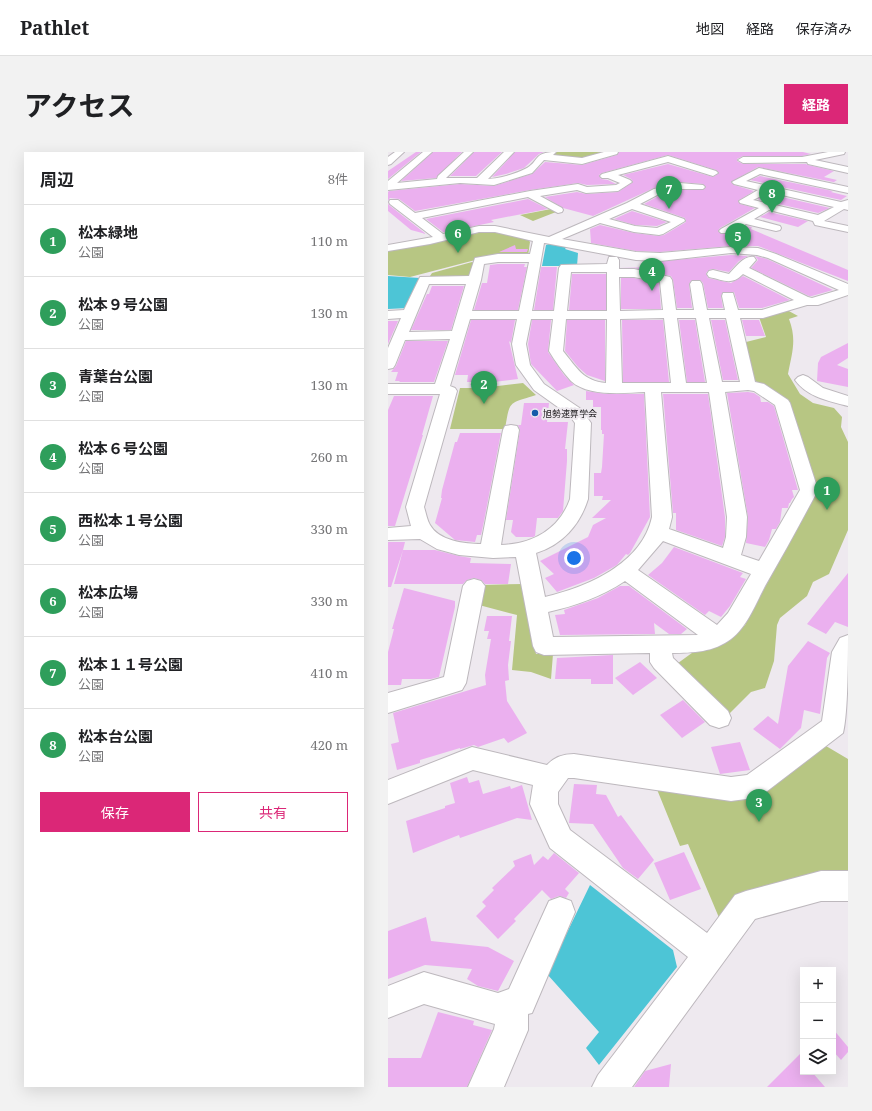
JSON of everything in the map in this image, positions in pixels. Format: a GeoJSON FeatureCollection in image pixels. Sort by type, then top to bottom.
{"type":"FeatureCollection","features":[{"type":"Feature","properties":{"kind":"street"},"geometry":{"type":"LineString","coordinates":[[388,162],[400,152]]}},
{"type":"Feature","properties":{"kind":"street"},"geometry":{"type":"LineString","coordinates":[[388,187],[428,152]]}},
{"type":"Feature","properties":{"kind":"street"},"geometry":{"type":"LineString","coordinates":[[442,182],[441,178],[469,152]]}},
{"type":"Feature","properties":{"kind":"street"},"geometry":{"type":"LineString","coordinates":[[480,181],[505,155],[510,152]]}},
{"type":"Feature","properties":{"kind":"street"},"geometry":{"type":"LineString","coordinates":[[388,187],[460,180],[494,182],[529,171],[543,157],[552,152]]}},
{"type":"Feature","properties":{"kind":"street"},"geometry":{"type":"LineString","coordinates":[[543,157],[582,161],[614,152]]}},
{"type":"Feature","properties":{"kind":"street"},"geometry":{"type":"LineString","coordinates":[[743,160],[802,160],[841,152]]}},
{"type":"Feature","properties":{"kind":"street"},"geometry":{"type":"LineString","coordinates":[[596,179],[682,154]]}},
{"type":"Feature","properties":{"kind":"street"},"geometry":{"type":"LineString","coordinates":[[668,158],[713,173]]}},
{"type":"Feature","properties":{"kind":"street"},"geometry":{"type":"LineString","coordinates":[[802,160],[848,170]]}},
{"type":"Feature","properties":{"kind":"street"},"geometry":{"type":"LineString","coordinates":[[690,166],[703,162]]}},
{"type":"Feature","properties":{"kind":"street"},"geometry":{"type":"LineString","coordinates":[[639,167],[659,174]]}},
{"type":"Feature","properties":{"kind":"street"},"geometry":{"type":"LineString","coordinates":[[847,205],[737,182],[760,171],[848,190]]}},
{"type":"Feature","properties":{"kind":"street"},"geometry":{"type":"LineString","coordinates":[[413,216],[492,200],[578,187],[587,194],[618,188],[627,182],[609,175]]}},
{"type":"Feature","properties":{"kind":"street"},"geometry":{"type":"LineString","coordinates":[[388,389],[441,389],[449,391],[415,507],[425,532],[441,543],[456,549],[490,551],[525,549],[543,542],[561,531],[572,518],[579,500],[583,423],[575,412],[539,387],[523,365],[519,344],[535,258],[544,240],[599,219],[658,191],[680,186],[700,187]]}},
{"type":"Feature","properties":{"kind":"street"},"geometry":{"type":"LineString","coordinates":[[732,207],[767,188]]}},
{"type":"Feature","properties":{"kind":"street"},"geometry":{"type":"LineString","coordinates":[[530,194],[558,210]]}},
{"type":"Feature","properties":{"kind":"street"},"geometry":{"type":"LineString","coordinates":[[492,200],[506,209]]}},
{"type":"Feature","properties":{"kind":"street"},"geometry":{"type":"LineString","coordinates":[[744,201],[820,219],[847,205]]}},
{"type":"Feature","properties":{"kind":"street"},"geometry":{"type":"LineString","coordinates":[[441,202],[479,229]]}},
{"type":"Feature","properties":{"kind":"street"},"geometry":{"type":"LineString","coordinates":[[393,205],[413,216],[441,238]]}},
{"type":"Feature","properties":{"kind":"street"},"geometry":{"type":"LineString","coordinates":[[599,219],[634,229],[659,232],[680,221],[631,205]]}},
{"type":"Feature","properties":{"kind":"street"},"geometry":{"type":"LineString","coordinates":[[725,231],[768,207]]}},
{"type":"Feature","properties":{"kind":"street"},"geometry":{"type":"LineString","coordinates":[[820,219],[818,220],[819,223],[848,229]]}},
{"type":"Feature","properties":{"kind":"street"},"geometry":{"type":"LineString","coordinates":[[743,220],[776,228]]}},
{"type":"Feature","properties":{"kind":"street"},"geometry":{"type":"LineString","coordinates":[[388,248],[479,229],[494,229],[544,240],[636,256],[660,257],[716,250],[740,250],[758,252],[772,256],[848,290]]}},
{"type":"Feature","properties":{"kind":"street"},"geometry":{"type":"LineString","coordinates":[[613,252],[614,388]]}},
{"type":"Feature","properties":{"kind":"street"},"geometry":{"type":"LineString","coordinates":[[713,274],[732,278],[758,252]]}},
{"type":"Feature","properties":{"kind":"street"},"geometry":{"type":"LineString","coordinates":[[441,389],[475,280],[479,261],[498,258],[535,258]]}},
{"type":"Feature","properties":{"kind":"street"},"geometry":{"type":"LineString","coordinates":[[525,549],[544,646],[660,646],[695,644],[706,642],[717,637],[730,628],[809,490],[782,403],[759,387],[748,385],[737,387],[679,388],[614,388],[591,386],[577,378],[556,351],[565,268],[613,270],[666,280],[679,388]]}},
{"type":"Feature","properties":{"kind":"street"},"geometry":{"type":"LineString","coordinates":[[741,269],[750,272],[805,301],[813,302],[848,290]]}},
{"type":"Feature","properties":{"kind":"street"},"geometry":{"type":"LineString","coordinates":[[388,365],[428,276],[475,280]]}},
{"type":"Feature","properties":{"kind":"street"},"geometry":{"type":"LineString","coordinates":[[696,284],[738,517],[736,537],[730,558]]}},
{"type":"Feature","properties":{"kind":"street"},"geometry":{"type":"LineString","coordinates":[[464,315],[702,314],[731,305],[763,314],[805,301]]}},
{"type":"Feature","properties":{"kind":"street"},"geometry":{"type":"LineString","coordinates":[[731,305],[748,385]]}},
{"type":"Feature","properties":{"kind":"street"},"geometry":{"type":"LineString","coordinates":[[388,314],[410,314]]}},
{"type":"Feature","properties":{"kind":"street"},"geometry":{"type":"LineString","coordinates":[[400,336],[458,335]]}},
{"type":"Feature","properties":{"kind":"street"},"geometry":{"type":"LineString","coordinates":[[803,380],[807,385],[815,390],[848,400]]}},
{"type":"Feature","properties":{"kind":"street"},"geometry":{"type":"LineString","coordinates":[[558,400],[591,386]]}},
{"type":"Feature","properties":{"kind":"street"},"geometry":{"type":"LineString","coordinates":[[536,607],[568,600],[606,584],[632,565],[659,533],[662,517],[653,388]]}},
{"type":"Feature","properties":{"kind":"street"},"geometry":{"type":"LineString","coordinates":[[490,551],[511,430]]}},
{"type":"Feature","properties":{"kind":"street"},"geometry":{"type":"LineString","coordinates":[[388,534],[425,532]]}},
{"type":"Feature","properties":{"kind":"street"},"geometry":{"type":"LineString","coordinates":[[659,533],[764,571]]}},
{"type":"Feature","properties":{"kind":"street"},"geometry":{"type":"LineString","coordinates":[[624,571],[717,637]]}},
{"type":"Feature","properties":{"kind":"street"},"geometry":{"type":"LineString","coordinates":[[388,703],[454,683],[474,586]]}},
{"type":"Feature","properties":{"kind":"street"},"geometry":{"type":"LineString","coordinates":[[660,646],[662,662],[719,718]]}},
{"type":"Feature","properties":{"kind":"street"},"geometry":{"type":"LineString","coordinates":[[709,954],[560,839],[544,804],[545,788],[559,770],[566,766],[582,766],[731,789],[753,786],[834,726],[846,650]]}},
{"type":"Feature","properties":{"kind":"street"},"geometry":{"type":"LineString","coordinates":[[388,792],[472,758],[552,778]]}},
{"type":"Feature","properties":{"kind":"street"},"geometry":{"type":"LineString","coordinates":[[610,1087],[746,906],[821,886],[848,886]]}},
{"type":"Feature","properties":{"kind":"street"},"geometry":{"type":"LineString","coordinates":[[388,1002],[424,988],[498,1009],[520,1001],[560,912]]}},
{"type":"Feature","properties":{"kind":"street"},"geometry":{"type":"LineString","coordinates":[[486,1087],[511,1030],[512,1004]]}},
{"type":"Feature","properties":{"kind":"green space"},"geometry":{"type":"Polygon","coordinates":[[[555,152],[610,152],[583,160],[549,155],[555,152]]]}},
{"type":"Feature","properties":{"kind":"green space"},"geometry":{"type":"Polygon","coordinates":[[[551,209],[556,212],[533,221],[520,215],[551,209]]]}},
{"type":"Feature","properties":{"kind":"green space"},"geometry":{"type":"Polygon","coordinates":[[[475,232],[493,232],[528,239],[530,242],[528,256],[483,258],[410,277],[388,275],[388,250],[475,232]]]}},
{"type":"Feature","properties":{"kind":"green space"},"geometry":{"type":"Polygon","coordinates":[[[472,262],[475,263],[471,276],[435,279],[430,276],[432,273],[472,262]]]}},
{"type":"Feature","properties":{"kind":"green space"},"geometry":{"type":"Polygon","coordinates":[[[787,310],[798,316],[789,319],[793,340],[788,374],[800,394],[813,403],[834,408],[842,417],[841,427],[848,442],[848,530],[829,574],[813,582],[807,596],[780,618],[777,625],[774,661],[765,688],[751,692],[728,715],[674,666],[696,650],[738,632],[745,625],[816,491],[783,398],[752,379],[742,343],[766,337],[759,317],[787,310]]]}},
{"type":"Feature","properties":{"kind":"green space"},"geometry":{"type":"Polygon","coordinates":[[[523,383],[536,395],[512,404],[508,413],[505,429],[450,429],[460,388],[482,388],[523,383]]]}},
{"type":"Feature","properties":{"kind":"green space"},"geometry":{"type":"Polygon","coordinates":[[[523,584],[536,654],[553,654],[551,679],[531,672],[512,670],[517,615],[479,605],[481,585],[523,584]]]}},
{"type":"Feature","properties":{"kind":"green space"},"geometry":{"type":"Polygon","coordinates":[[[826,746],[848,759],[848,876],[720,920],[688,844],[680,846],[656,787],[756,796],[826,746]]]}},
{"type":"Feature","properties":{"kind":"water"},"geometry":{"type":"Polygon","coordinates":[[[552,243],[567,246],[565,249],[578,253],[577,266],[542,266],[546,245],[552,243]]]}},
{"type":"Feature","properties":{"kind":"water"},"geometry":{"type":"Polygon","coordinates":[[[388,276],[420,278],[408,308],[388,309],[388,276]]]}},
{"type":"Feature","properties":{"kind":"water"},"geometry":{"type":"Polygon","coordinates":[[[590,885],[673,950],[677,967],[599,1065],[586,1048],[599,1032],[547,974],[590,885]]]}},
{"type":"Feature","properties":{"kind":"building"},"geometry":{"type":"Polygon","coordinates":[[[416,152],[421,152],[388,179],[388,171],[416,152]]]}},
{"type":"Feature","properties":{"kind":"building"},"geometry":{"type":"Polygon","coordinates":[[[433,152],[462,152],[436,178],[401,181],[433,152]]]}},
{"type":"Feature","properties":{"kind":"building"},"geometry":{"type":"Polygon","coordinates":[[[474,152],[502,152],[476,176],[450,176],[474,152]]]}},
{"type":"Feature","properties":{"kind":"building"},"geometry":{"type":"Polygon","coordinates":[[[515,152],[544,152],[539,154],[524,168],[492,177],[515,152]]]}},
{"type":"Feature","properties":{"kind":"building"},"geometry":{"type":"Polygon","coordinates":[[[619,152],[803,152],[811,154],[802,156],[743,156],[737,159],[737,161],[743,164],[806,164],[834,171],[824,177],[837,180],[834,182],[838,183],[758,167],[731,182],[734,185],[754,191],[738,201],[740,204],[755,208],[720,228],[718,231],[721,234],[729,234],[746,226],[752,227],[751,229],[848,270],[848,281],[758,246],[731,246],[660,252],[636,251],[591,243],[590,229],[600,225],[634,233],[659,236],[664,235],[686,222],[685,218],[644,204],[662,194],[680,190],[703,190],[706,187],[703,184],[680,182],[654,188],[593,216],[563,208],[545,197],[577,192],[586,194],[618,192],[633,182],[631,179],[623,175],[668,164],[713,177],[719,173],[716,170],[668,155],[599,175],[601,179],[608,180],[616,184],[587,185],[578,183],[530,190],[415,211],[399,199],[390,198],[388,201],[389,191],[460,184],[494,186],[532,174],[545,162],[582,165],[617,155],[619,152]]]}},
{"type":"Feature","properties":{"kind":"building"},"geometry":{"type":"Polygon","coordinates":[[[760,176],[833,191],[831,192],[847,196],[841,200],[750,180],[760,176]]]}},
{"type":"Feature","properties":{"kind":"building"},"geometry":{"type":"Polygon","coordinates":[[[769,194],[830,208],[818,213],[757,199],[769,194]]]}},
{"type":"Feature","properties":{"kind":"building"},"geometry":{"type":"Polygon","coordinates":[[[528,199],[548,209],[491,220],[494,222],[446,232],[443,232],[426,219],[528,199]]]}},
{"type":"Feature","properties":{"kind":"building"},"geometry":{"type":"Polygon","coordinates":[[[388,203],[426,234],[411,230],[388,211],[388,203]]]}},
{"type":"Feature","properties":{"kind":"building"},"geometry":{"type":"Polygon","coordinates":[[[632,211],[667,222],[657,226],[635,225],[614,219],[632,211]]]}},
{"type":"Feature","properties":{"kind":"building"},"geometry":{"type":"Polygon","coordinates":[[[769,212],[808,221],[798,227],[760,217],[769,212]]]}},
{"type":"Feature","properties":{"kind":"building"},"geometry":{"type":"Polygon","coordinates":[[[515,245],[516,249],[528,249],[527,252],[499,252],[515,245]]]}},
{"type":"Feature","properties":{"kind":"building"},"geometry":{"type":"Polygon","coordinates":[[[731,255],[748,256],[739,261],[729,272],[713,269],[709,270],[706,273],[708,278],[731,283],[743,276],[790,300],[762,308],[739,308],[734,292],[723,292],[721,296],[723,308],[708,308],[703,283],[700,280],[692,280],[689,284],[692,308],[677,308],[673,280],[671,276],[634,268],[620,268],[654,267],[655,263],[652,262],[731,255]]]}},
{"type":"Feature","properties":{"kind":"building"},"geometry":{"type":"Polygon","coordinates":[[[755,256],[767,259],[833,290],[809,296],[751,268],[758,260],[755,256]]]}},
{"type":"Feature","properties":{"kind":"building"},"geometry":{"type":"Polygon","coordinates":[[[525,264],[524,267],[527,267],[518,310],[474,310],[482,283],[487,283],[490,265],[525,264]]]}},
{"type":"Feature","properties":{"kind":"building"},"geometry":{"type":"Polygon","coordinates":[[[541,267],[557,267],[553,310],[534,310],[541,267]]]}},
{"type":"Feature","properties":{"kind":"building"},"geometry":{"type":"Polygon","coordinates":[[[572,274],[606,274],[606,310],[569,310],[572,274]]]}},
{"type":"Feature","properties":{"kind":"building"},"geometry":{"type":"Polygon","coordinates":[[[621,278],[634,278],[659,283],[661,309],[621,309],[621,278]]]}},
{"type":"Feature","properties":{"kind":"building"},"geometry":{"type":"Polygon","coordinates":[[[432,286],[464,286],[451,330],[411,330],[427,294],[429,294],[432,286]]]}},
{"type":"Feature","properties":{"kind":"building"},"geometry":{"type":"Polygon","coordinates":[[[471,320],[515,320],[511,343],[509,341],[518,379],[470,385],[472,382],[467,382],[468,375],[455,375],[471,320]]]}},
{"type":"Feature","properties":{"kind":"building"},"geometry":{"type":"Polygon","coordinates":[[[532,320],[551,320],[548,352],[564,375],[574,385],[557,391],[531,364],[528,344],[532,320]]]}},
{"type":"Feature","properties":{"kind":"building"},"geometry":{"type":"Polygon","coordinates":[[[567,320],[605,320],[605,381],[587,375],[578,367],[565,351],[567,320]]]}},
{"type":"Feature","properties":{"kind":"building"},"geometry":{"type":"Polygon","coordinates":[[[622,320],[663,320],[669,382],[623,382],[622,320]]]}},
{"type":"Feature","properties":{"kind":"building"},"geometry":{"type":"Polygon","coordinates":[[[679,320],[695,320],[705,382],[687,382],[679,320]]]}},
{"type":"Feature","properties":{"kind":"building"},"geometry":{"type":"Polygon","coordinates":[[[711,320],[725,320],[738,380],[723,380],[711,320]]]}},
{"type":"Feature","properties":{"kind":"building"},"geometry":{"type":"Polygon","coordinates":[[[742,320],[759,320],[765,336],[746,336],[742,320]]]}},
{"type":"Feature","properties":{"kind":"building"},"geometry":{"type":"Polygon","coordinates":[[[388,321],[398,321],[388,344],[388,321]]]}},
{"type":"Feature","properties":{"kind":"building"},"geometry":{"type":"Polygon","coordinates":[[[406,341],[448,341],[434,382],[395,381],[398,372],[391,372],[396,366],[406,341]]]}},
{"type":"Feature","properties":{"kind":"building"},"geometry":{"type":"Polygon","coordinates":[[[848,343],[848,358],[837,365],[848,369],[848,387],[817,381],[818,363],[821,357],[848,343]]]}},
{"type":"Feature","properties":{"kind":"building"},"geometry":{"type":"Polygon","coordinates":[[[586,391],[606,394],[644,394],[650,517],[630,553],[628,555],[626,554],[617,565],[594,578],[557,592],[545,578],[554,574],[540,561],[588,537],[593,525],[606,518],[592,518],[611,500],[602,500],[603,496],[594,496],[594,473],[601,473],[604,434],[602,434],[601,430],[601,407],[593,407],[593,400],[586,400],[586,391]]]}},
{"type":"Feature","properties":{"kind":"building"},"geometry":{"type":"Polygon","coordinates":[[[727,393],[754,393],[760,397],[761,402],[768,402],[774,406],[798,490],[792,490],[794,497],[789,503],[788,508],[782,508],[780,522],[776,529],[772,529],[765,547],[746,543],[748,517],[727,393]]]}},
{"type":"Feature","properties":{"kind":"building"},"geometry":{"type":"Polygon","coordinates":[[[663,394],[708,394],[725,517],[725,537],[722,546],[676,530],[676,513],[673,513],[663,394]]]}},
{"type":"Feature","properties":{"kind":"building"},"geometry":{"type":"Polygon","coordinates":[[[394,396],[433,396],[423,435],[395,526],[388,526],[388,410],[394,396]]]}},
{"type":"Feature","properties":{"kind":"building"},"geometry":{"type":"Polygon","coordinates":[[[524,403],[549,403],[547,422],[568,422],[565,449],[567,449],[567,461],[563,511],[558,518],[537,518],[535,536],[533,537],[516,537],[511,532],[513,520],[506,520],[520,430],[518,425],[521,425],[524,403]]]}},
{"type":"Feature","properties":{"kind":"building"},"geometry":{"type":"Polygon","coordinates":[[[460,433],[501,433],[481,535],[477,535],[475,542],[455,540],[435,523],[455,442],[457,442],[460,433]]]}},
{"type":"Feature","properties":{"kind":"building"},"geometry":{"type":"Polygon","coordinates":[[[388,542],[405,542],[391,587],[388,587],[388,542]]]}},
{"type":"Feature","properties":{"kind":"building"},"geometry":{"type":"Polygon","coordinates":[[[674,547],[743,573],[740,577],[746,579],[730,606],[721,617],[709,611],[705,615],[648,575],[662,563],[674,547]]]}},
{"type":"Feature","properties":{"kind":"building"},"geometry":{"type":"Polygon","coordinates":[[[403,550],[435,550],[471,558],[470,563],[511,564],[508,584],[485,584],[481,580],[474,578],[467,580],[463,584],[394,584],[403,550]]]}},
{"type":"Feature","properties":{"kind":"building"},"geometry":{"type":"Polygon","coordinates":[[[848,573],[848,627],[835,622],[826,634],[807,624],[848,573]]]}},
{"type":"Feature","properties":{"kind":"building"},"geometry":{"type":"Polygon","coordinates":[[[620,586],[629,586],[687,629],[681,634],[669,634],[654,623],[655,634],[560,635],[555,615],[565,614],[564,610],[598,598],[620,586]]]}},
{"type":"Feature","properties":{"kind":"building"},"geometry":{"type":"Polygon","coordinates":[[[404,588],[455,601],[455,607],[439,677],[431,679],[402,679],[401,685],[388,685],[388,652],[394,629],[392,629],[404,588]]]}},
{"type":"Feature","properties":{"kind":"building"},"geometry":{"type":"Polygon","coordinates":[[[487,616],[512,616],[509,641],[511,641],[508,665],[509,680],[505,681],[507,701],[527,733],[508,743],[504,738],[478,747],[474,745],[460,748],[420,760],[420,763],[397,770],[391,744],[399,742],[393,713],[486,685],[485,675],[491,639],[487,639],[489,631],[484,631],[487,616]]]}},
{"type":"Feature","properties":{"kind":"building"},"geometry":{"type":"Polygon","coordinates":[[[808,641],[830,653],[827,658],[820,714],[804,710],[801,728],[780,749],[753,729],[768,716],[778,724],[788,666],[808,641]]]}},
{"type":"Feature","properties":{"kind":"building"},"geometry":{"type":"Polygon","coordinates":[[[613,655],[613,684],[591,684],[591,679],[555,679],[557,658],[613,655]]]}},
{"type":"Feature","properties":{"kind":"building"},"geometry":{"type":"Polygon","coordinates":[[[640,662],[657,678],[633,695],[615,678],[640,662]]]}},
{"type":"Feature","properties":{"kind":"building"},"geometry":{"type":"Polygon","coordinates":[[[683,700],[705,722],[682,738],[660,715],[683,700]]]}},
{"type":"Feature","properties":{"kind":"building"},"geometry":{"type":"Polygon","coordinates":[[[740,742],[750,770],[720,774],[711,747],[740,742]]]}},
{"type":"Feature","properties":{"kind":"building"},"geometry":{"type":"Polygon","coordinates":[[[467,777],[469,783],[479,780],[483,794],[510,786],[511,789],[522,785],[532,820],[517,818],[460,838],[459,835],[413,853],[406,821],[445,808],[445,806],[455,803],[450,783],[467,777]]]}},
{"type":"Feature","properties":{"kind":"building"},"geometry":{"type":"Polygon","coordinates":[[[574,784],[597,785],[596,794],[606,795],[618,817],[621,815],[654,860],[638,879],[623,868],[593,824],[569,823],[574,784]]]}},
{"type":"Feature","properties":{"kind":"building"},"geometry":{"type":"Polygon","coordinates":[[[684,852],[701,889],[670,900],[654,863],[684,852]]]}},
{"type":"Feature","properties":{"kind":"building"},"geometry":{"type":"Polygon","coordinates":[[[554,853],[579,873],[565,889],[569,893],[566,898],[559,896],[551,899],[542,890],[514,919],[516,921],[498,939],[476,916],[486,906],[482,902],[494,890],[492,888],[515,866],[513,861],[531,854],[534,865],[543,856],[548,860],[554,853]]]}},
{"type":"Feature","properties":{"kind":"building"},"geometry":{"type":"Polygon","coordinates":[[[426,917],[431,941],[488,947],[514,961],[498,991],[478,986],[467,979],[472,969],[425,965],[388,979],[388,931],[426,917]]]}},
{"type":"Feature","properties":{"kind":"building"},"geometry":{"type":"Polygon","coordinates":[[[438,1012],[474,1021],[473,1025],[492,1030],[467,1087],[388,1087],[388,1058],[421,1058],[438,1012]]]}},
{"type":"Feature","properties":{"kind":"building"},"geometry":{"type":"Polygon","coordinates":[[[836,1033],[848,1047],[848,1052],[841,1060],[836,1054],[836,1033]]]}},
{"type":"Feature","properties":{"kind":"building"},"geometry":{"type":"Polygon","coordinates":[[[800,1054],[800,1075],[815,1075],[825,1087],[767,1087],[800,1054]]]}},
{"type":"Feature","properties":{"kind":"building"},"geometry":{"type":"Polygon","coordinates":[[[671,1064],[669,1087],[634,1087],[645,1071],[671,1064]]]}},
{"type":"Feature","properties":{"kind":"place","name":"松本１１号公園"},"geometry":{"type":"Point","coordinates":[669,209]}},
{"type":"Feature","properties":{"kind":"place","name":"松本台公園"},"geometry":{"type":"Point","coordinates":[772,213]}},
{"type":"Feature","properties":{"kind":"place","name":"松本広場"},"geometry":{"type":"Point","coordinates":[458,253]}},
{"type":"Feature","properties":{"kind":"place","name":"西松本１号公園"},"geometry":{"type":"Point","coordinates":[738,256]}},
{"type":"Feature","properties":{"kind":"place","name":"松本６号公園"},"geometry":{"type":"Point","coordinates":[652,291]}},
{"type":"Feature","properties":{"kind":"place","name":"松本９号公園"},"geometry":{"type":"Point","coordinates":[484,404]}},
{"type":"Feature","properties":{"kind":"place","name":"旭勢速算学会"},"geometry":{"type":"Point","coordinates":[535,413]}},
{"type":"Feature","properties":{"kind":"place","name":"松本緑地"},"geometry":{"type":"Point","coordinates":[827,510]}},
{"type":"Feature","properties":{"kind":"place","name":"青葉台公園"},"geometry":{"type":"Point","coordinates":[759,822]}}]}
